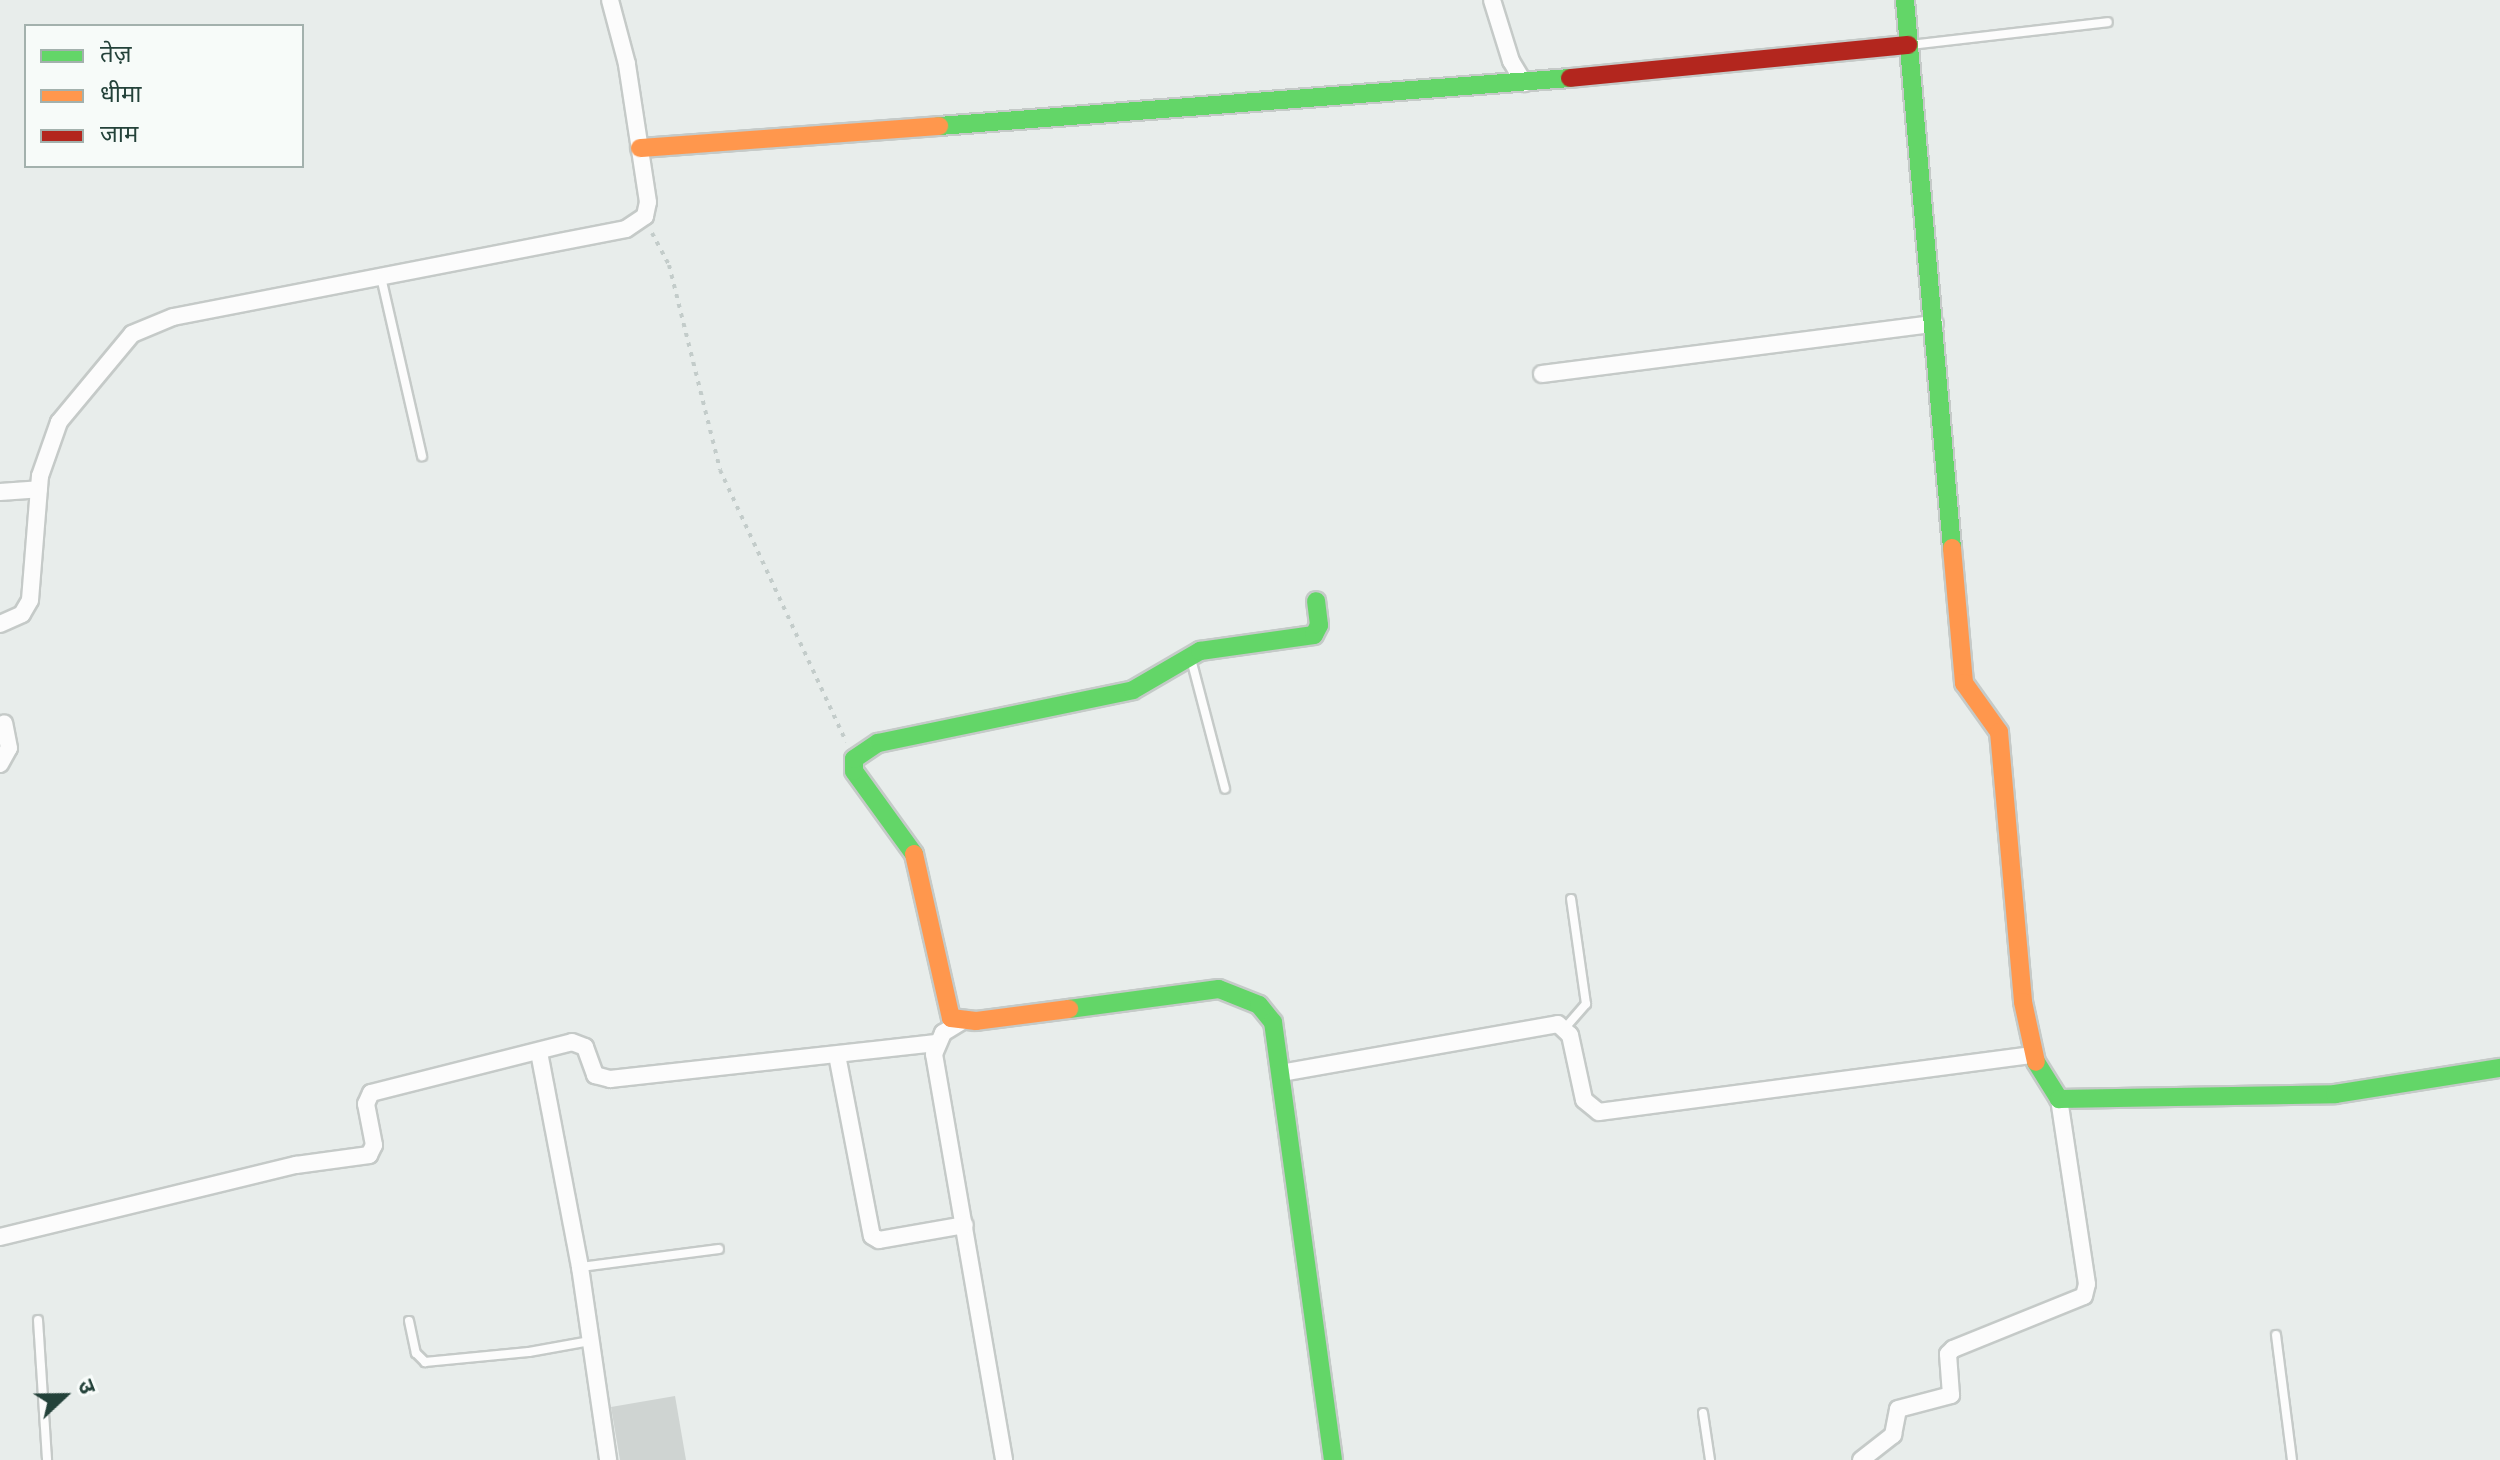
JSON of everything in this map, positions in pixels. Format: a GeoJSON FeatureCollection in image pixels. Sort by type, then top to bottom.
{"type":"FeatureCollection","features":[{"type":"Feature","properties":{"kind":"street"},"geometry":{"type":"LineString","coordinates":[[0,624],[22,614],[30,600],[39,489],[59,422],[132,334],[173,317],[635,225],[648,202],[610,0]]}},
{"type":"Feature","properties":{"kind":"street"},"geometry":{"type":"LineString","coordinates":[[1492,0],[1511,61],[1524,83]]}},
{"type":"Feature","properties":{"kind":"street"},"geometry":{"type":"LineString","coordinates":[[1861,1460],[1893,1435],[1898,1409],[1951,1395],[1948,1354],[1953,1349],[2084,1296],[2087,1284],[2059,1099],[2032,1055],[1999,732],[1964,683],[1905,0]]}},
{"type":"Feature","properties":{"kind":"street"},"geometry":{"type":"LineString","coordinates":[[640,148],[1524,83],[1908,45]]}},
{"type":"Feature","properties":{"kind":"street"},"geometry":{"type":"LineString","coordinates":[[1542,374],[1935,324]]}},
{"type":"Feature","properties":{"kind":"street"},"geometry":{"type":"LineString","coordinates":[[0,492],[39,489]]}},
{"type":"Feature","properties":{"kind":"street"},"geometry":{"type":"LineString","coordinates":[[961,1022],[946,1012],[919,861],[861,786],[854,759],[878,743],[1133,690],[1200,651],[1314,635],[1319,625],[1316,601]]}},
{"type":"Feature","properties":{"kind":"street"},"geometry":{"type":"LineString","coordinates":[[0,764],[9,748],[4,723]]}},
{"type":"Feature","properties":{"kind":"street"},"geometry":{"type":"LineString","coordinates":[[0,1237],[296,1165],[369,1155],[374,1145],[366,1104],[371,1093],[580,1043],[595,1075],[610,1079],[936,1043],[961,1022],[1219,989],[1259,1005],[1273,1022],[1333,1460]]}},
{"type":"Feature","properties":{"kind":"street"},"geometry":{"type":"LineString","coordinates":[[1281,1073],[1550,1024],[1565,1028],[1584,1100],[1599,1112],[2032,1055]]}},
{"type":"Feature","properties":{"kind":"street"},"geometry":{"type":"LineString","coordinates":[[936,1043],[1004,1460]]}},
{"type":"Feature","properties":{"kind":"street"},"geometry":{"type":"LineString","coordinates":[[539,1052],[580,1267],[608,1460]]}},
{"type":"Feature","properties":{"kind":"street"},"geometry":{"type":"LineString","coordinates":[[837,1055],[872,1236],[879,1240],[965,1225]]}},
{"type":"Feature","properties":{"kind":"street"},"geometry":{"type":"LineString","coordinates":[[2059,1099],[2335,1094],[2500,1068]]}},
{"type":"Feature","properties":{"kind":"lane"},"geometry":{"type":"LineString","coordinates":[[1908,45],[2108,22]]}},
{"type":"Feature","properties":{"kind":"lane"},"geometry":{"type":"LineString","coordinates":[[381,277],[422,456]]}},
{"type":"Feature","properties":{"kind":"lane"},"geometry":{"type":"LineString","coordinates":[[1190,659],[1225,789]]}},
{"type":"Feature","properties":{"kind":"lane"},"geometry":{"type":"LineString","coordinates":[[1565,1028],[1586,1004],[1571,899]]}},
{"type":"Feature","properties":{"kind":"lane"},"geometry":{"type":"LineString","coordinates":[[580,1267],[719,1249]]}},
{"type":"Feature","properties":{"kind":"lane"},"geometry":{"type":"LineString","coordinates":[[38,1320],[47,1460]]}},
{"type":"Feature","properties":{"kind":"lane"},"geometry":{"type":"LineString","coordinates":[[409,1321],[416,1353],[425,1362],[561,1348],[590,1341]]}},
{"type":"Feature","properties":{"kind":"lane"},"geometry":{"type":"LineString","coordinates":[[2276,1335],[2292,1460]]}},
{"type":"Feature","properties":{"kind":"lane"},"geometry":{"type":"LineString","coordinates":[[1703,1413],[1710,1460]]}},
{"type":"Feature","properties":{"kind":"path"},"geometry":{"type":"LineString","coordinates":[[635,225],[652,233],[669,265],[720,470],[854,759]]}},
{"type":"Feature","properties":{"kind":"building"},"geometry":{"type":"Polygon","coordinates":[[[675,1396],[686,1460],[620,1460],[611,1407],[675,1396]]]}},
{"type":"Feature","properties":{"kind":"traffic: fast"},"geometry":{"type":"LineString","coordinates":[[1905,0],[1952,548]]}},
{"type":"Feature","properties":{"kind":"traffic: fast"},"geometry":{"type":"LineString","coordinates":[[939,126],[1570,78]]}},
{"type":"Feature","properties":{"kind":"traffic: fast"},"geometry":{"type":"LineString","coordinates":[[914,854],[854,771],[854,759],[878,743],[1133,690],[1200,651],[1314,635],[1319,625],[1316,601]]}},
{"type":"Feature","properties":{"kind":"traffic: fast"},"geometry":{"type":"LineString","coordinates":[[1069,1009],[1219,989],[1259,1005],[1273,1022],[1333,1460]]}},
{"type":"Feature","properties":{"kind":"traffic: fast"},"geometry":{"type":"LineString","coordinates":[[2036,1062],[2059,1099],[2335,1094],[2500,1068]]}},
{"type":"Feature","properties":{"kind":"traffic: slow"},"geometry":{"type":"LineString","coordinates":[[640,148],[939,126]]}},
{"type":"Feature","properties":{"kind":"traffic: slow"},"geometry":{"type":"LineString","coordinates":[[1952,548],[1964,683],[1999,732],[2023,1002],[2036,1062]]}},
{"type":"Feature","properties":{"kind":"traffic: slow"},"geometry":{"type":"LineString","coordinates":[[914,854],[951,1018],[976,1021],[1069,1009]]}},
{"type":"Feature","properties":{"kind":"traffic: jam"},"geometry":{"type":"LineString","coordinates":[[1570,78],[1908,45]]}}]}
